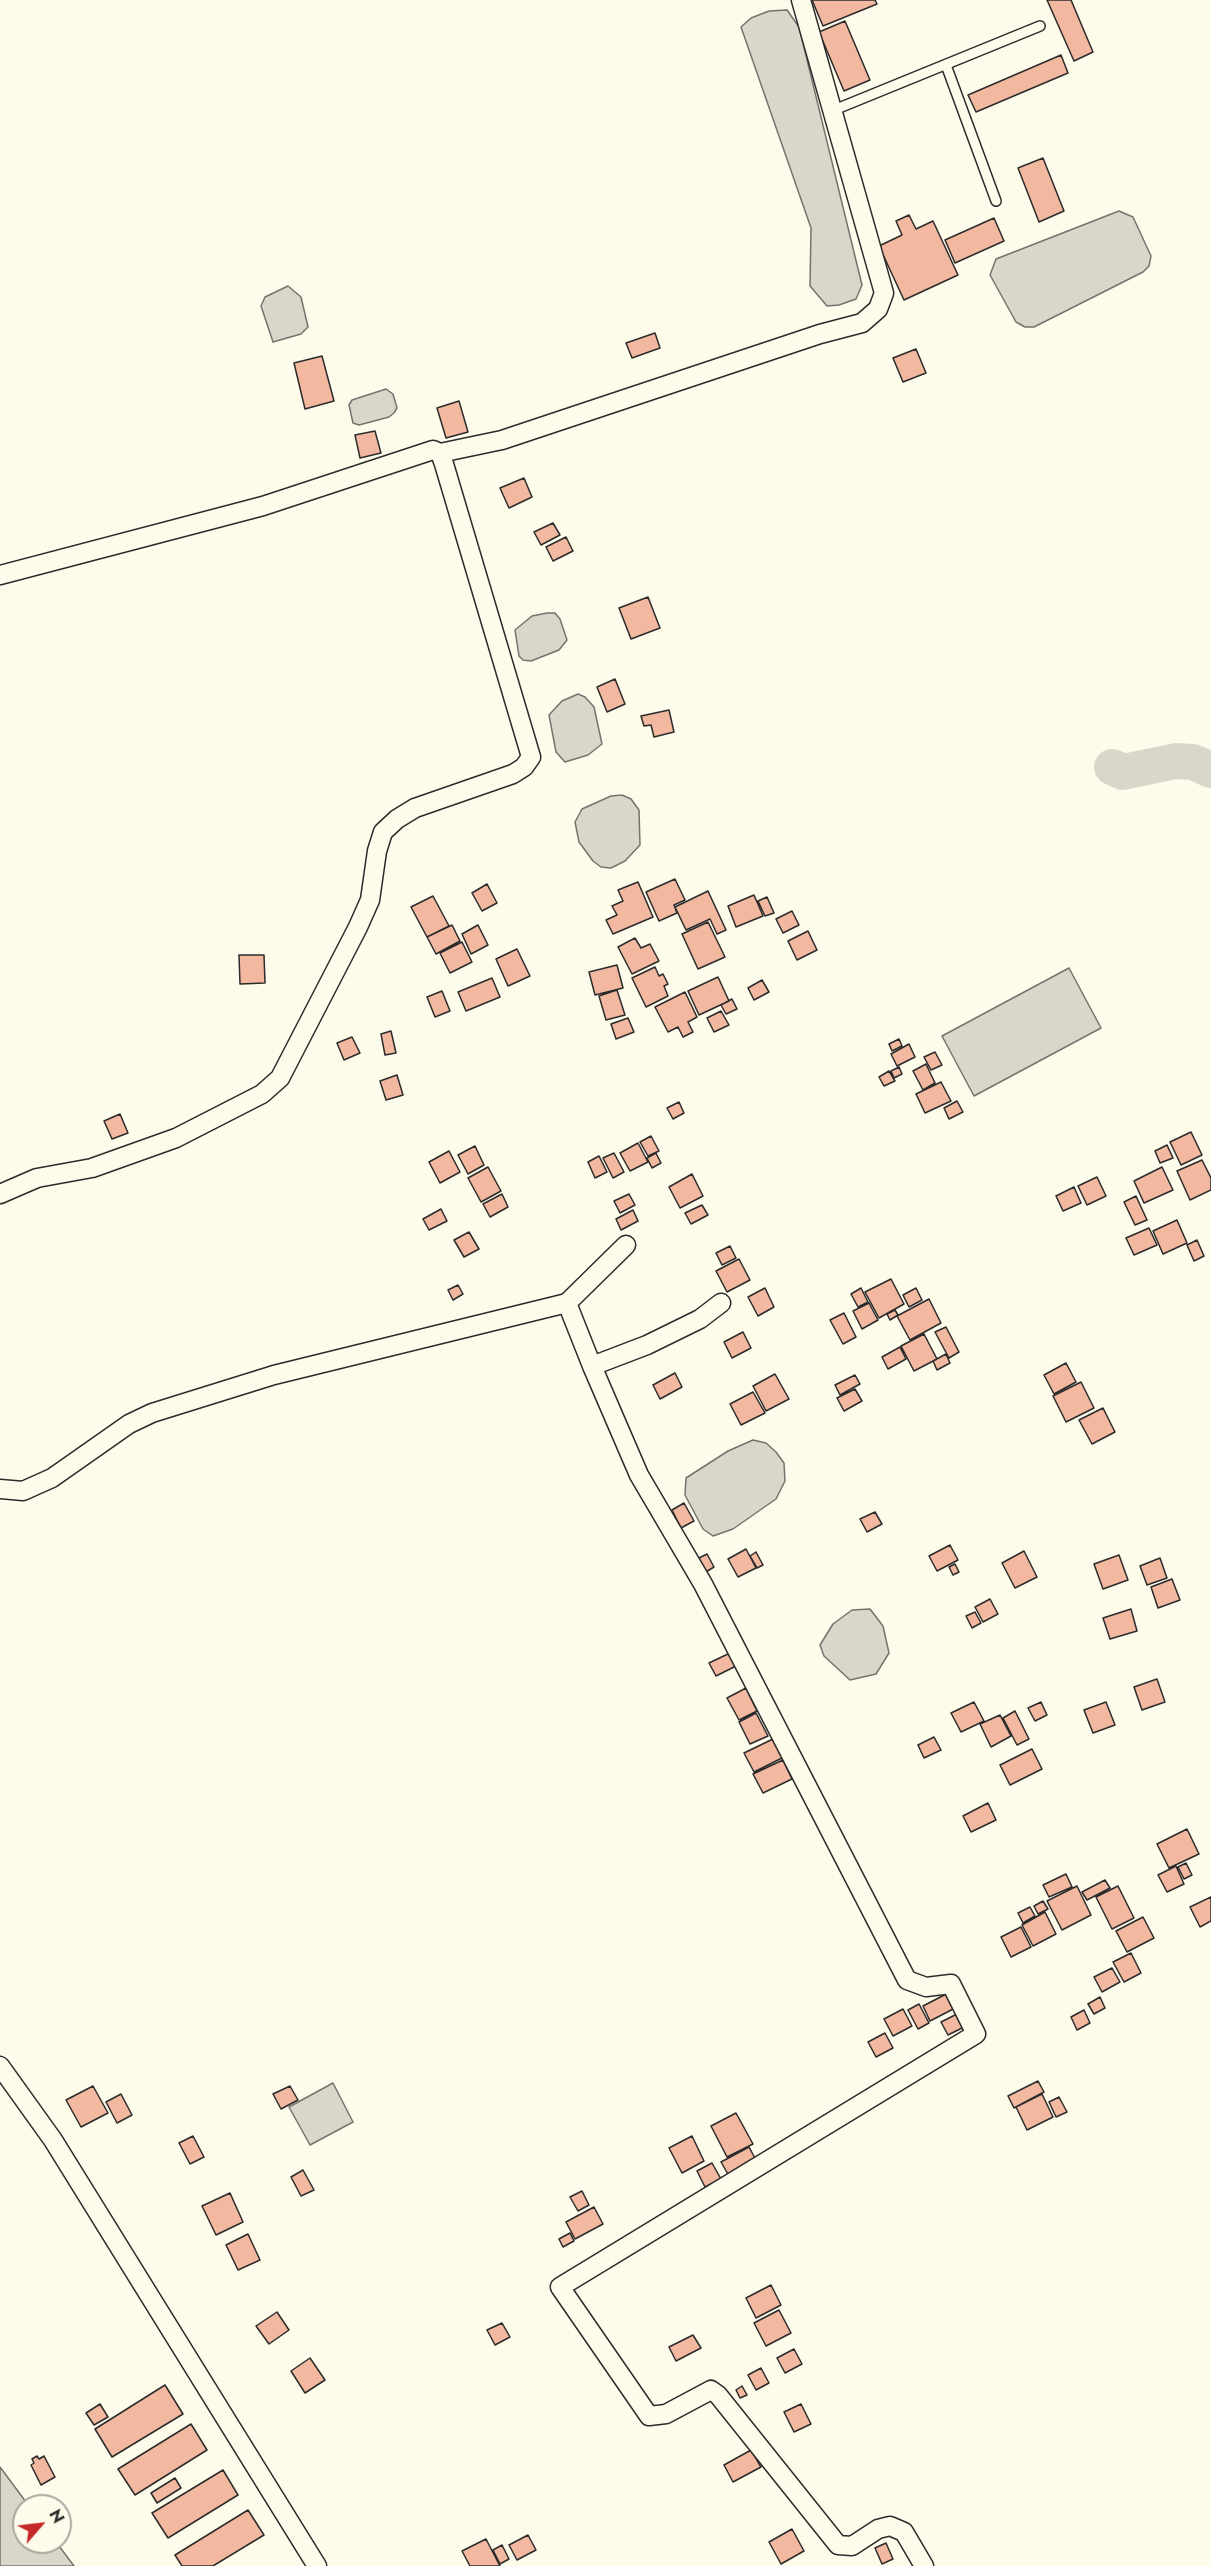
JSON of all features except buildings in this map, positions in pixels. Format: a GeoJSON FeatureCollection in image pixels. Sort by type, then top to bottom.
{"type":"FeatureCollection","features":[{"type":"Feature","properties":{"kind":"street"},"geometry":{"type":"LineString","coordinates":[[0,575],[263,506],[424,451],[433,450],[440,453],[502,440],[820,334],[862,323],[878,309],[884,293],[801,0]]}},
{"type":"Feature","properties":{"kind":"street"},"geometry":{"type":"LineString","coordinates":[[0,1194],[38,1178],[92,1168],[176,1138],[262,1094],[280,1078],[362,918],[370,900],[377,851],[383,832],[397,819],[416,808],[513,774],[524,767],[531,757],[440,453]]}},
{"type":"Feature","properties":{"kind":"street"},"geometry":{"type":"LineString","coordinates":[[0,1489],[23,1491],[52,1478],[129,1424],[152,1413],[274,1375],[567,1303],[626,1245]]}},
{"type":"Feature","properties":{"kind":"street"},"geometry":{"type":"LineString","coordinates":[[567,1303],[639,1475],[703,1584],[907,1980],[926,1987],[951,1984],[976,2034],[560,2287],[649,2416],[666,2414],[711,2390],[718,2395],[838,2545],[852,2546],[878,2529],[890,2526],[904,2532],[924,2566]]}},
{"type":"Feature","properties":{"kind":"street"},"geometry":{"type":"LineString","coordinates":[[592,1366],[647,1345],[700,1319],[721,1303]]}},
{"type":"Feature","properties":{"kind":"street"},"geometry":{"type":"LineString","coordinates":[[0,2066],[52,2140],[317,2566]]}},
{"type":"Feature","properties":{"kind":"lane"},"geometry":{"type":"LineString","coordinates":[[834,110],[1040,26]]}},
{"type":"Feature","properties":{"kind":"lane"},"geometry":{"type":"LineString","coordinates":[[946,65],[996,201]]}},
{"type":"Feature","properties":{"kind":"shaded area"},"geometry":{"type":"Polygon","coordinates":[[[787,10],[799,27],[862,285],[856,299],[839,305],[827,306],[810,286],[811,228],[741,27],[751,18],[769,11],[787,10]]]}},
{"type":"Feature","properties":{"kind":"shaded area"},"geometry":{"type":"Polygon","coordinates":[[[1119,211],[1133,217],[1151,256],[1149,266],[1143,272],[1034,327],[1025,327],[1016,322],[990,275],[996,259],[1119,211]]]}},
{"type":"Feature","properties":{"kind":"shaded area"},"geometry":{"type":"Polygon","coordinates":[[[288,286],[301,297],[308,327],[301,334],[273,342],[261,306],[265,297],[288,286]]]}},
{"type":"Feature","properties":{"kind":"shaded area"},"geometry":{"type":"Polygon","coordinates":[[[386,389],[393,394],[397,408],[394,413],[389,417],[359,425],[353,423],[349,405],[352,400],[386,389]]]}},
{"type":"Feature","properties":{"kind":"shaded area"},"geometry":{"type":"Polygon","coordinates":[[[555,613],[560,619],[567,640],[559,650],[531,661],[523,660],[519,656],[515,630],[532,616],[555,613]]]}},
{"type":"Feature","properties":{"kind":"shaded area"},"geometry":{"type":"Polygon","coordinates":[[[578,694],[585,697],[594,707],[602,744],[588,755],[565,762],[556,752],[549,715],[562,701],[578,694]]]}},
{"type":"Feature","properties":{"kind":"shaded area"},"geometry":{"type":"Polygon","coordinates":[[[622,795],[631,799],[639,810],[640,845],[625,861],[611,868],[601,867],[593,861],[579,842],[575,822],[582,809],[611,796],[622,795]]]}},
{"type":"Feature","properties":{"kind":"shaded area"},"geometry":{"type":"Polygon","coordinates":[[[1069,968],[1101,1028],[974,1096],[942,1036],[1069,968]]]}},
{"type":"Feature","properties":{"kind":"shaded area"},"geometry":{"type":"Polygon","coordinates":[[[753,1440],[766,1443],[776,1452],[784,1463],[785,1481],[776,1499],[733,1529],[713,1536],[703,1529],[685,1495],[686,1478],[728,1451],[753,1440]]]}},
{"type":"Feature","properties":{"kind":"shaded area"},"geometry":{"type":"Polygon","coordinates":[[[870,1609],[883,1626],[889,1653],[876,1674],[850,1680],[824,1656],[820,1645],[833,1624],[852,1610],[870,1609]]]}},
{"type":"Feature","properties":{"kind":"shaded area"},"geometry":{"type":"Polygon","coordinates":[[[333,2083],[353,2122],[310,2145],[289,2107],[333,2083]]]}},
{"type":"Feature","properties":{"kind":"shaded area"},"geometry":{"type":"Polygon","coordinates":[[[0,2467],[20,2494],[12,2494],[12,2554],[65,2554],[74,2566],[0,2566],[0,2467]]]}},
{"type":"Feature","properties":{"kind":"waterway"},"geometry":{"type":"LineString","coordinates":[[1112,767],[1123,772],[1176,761],[1193,762],[1211,770]]}}]}
